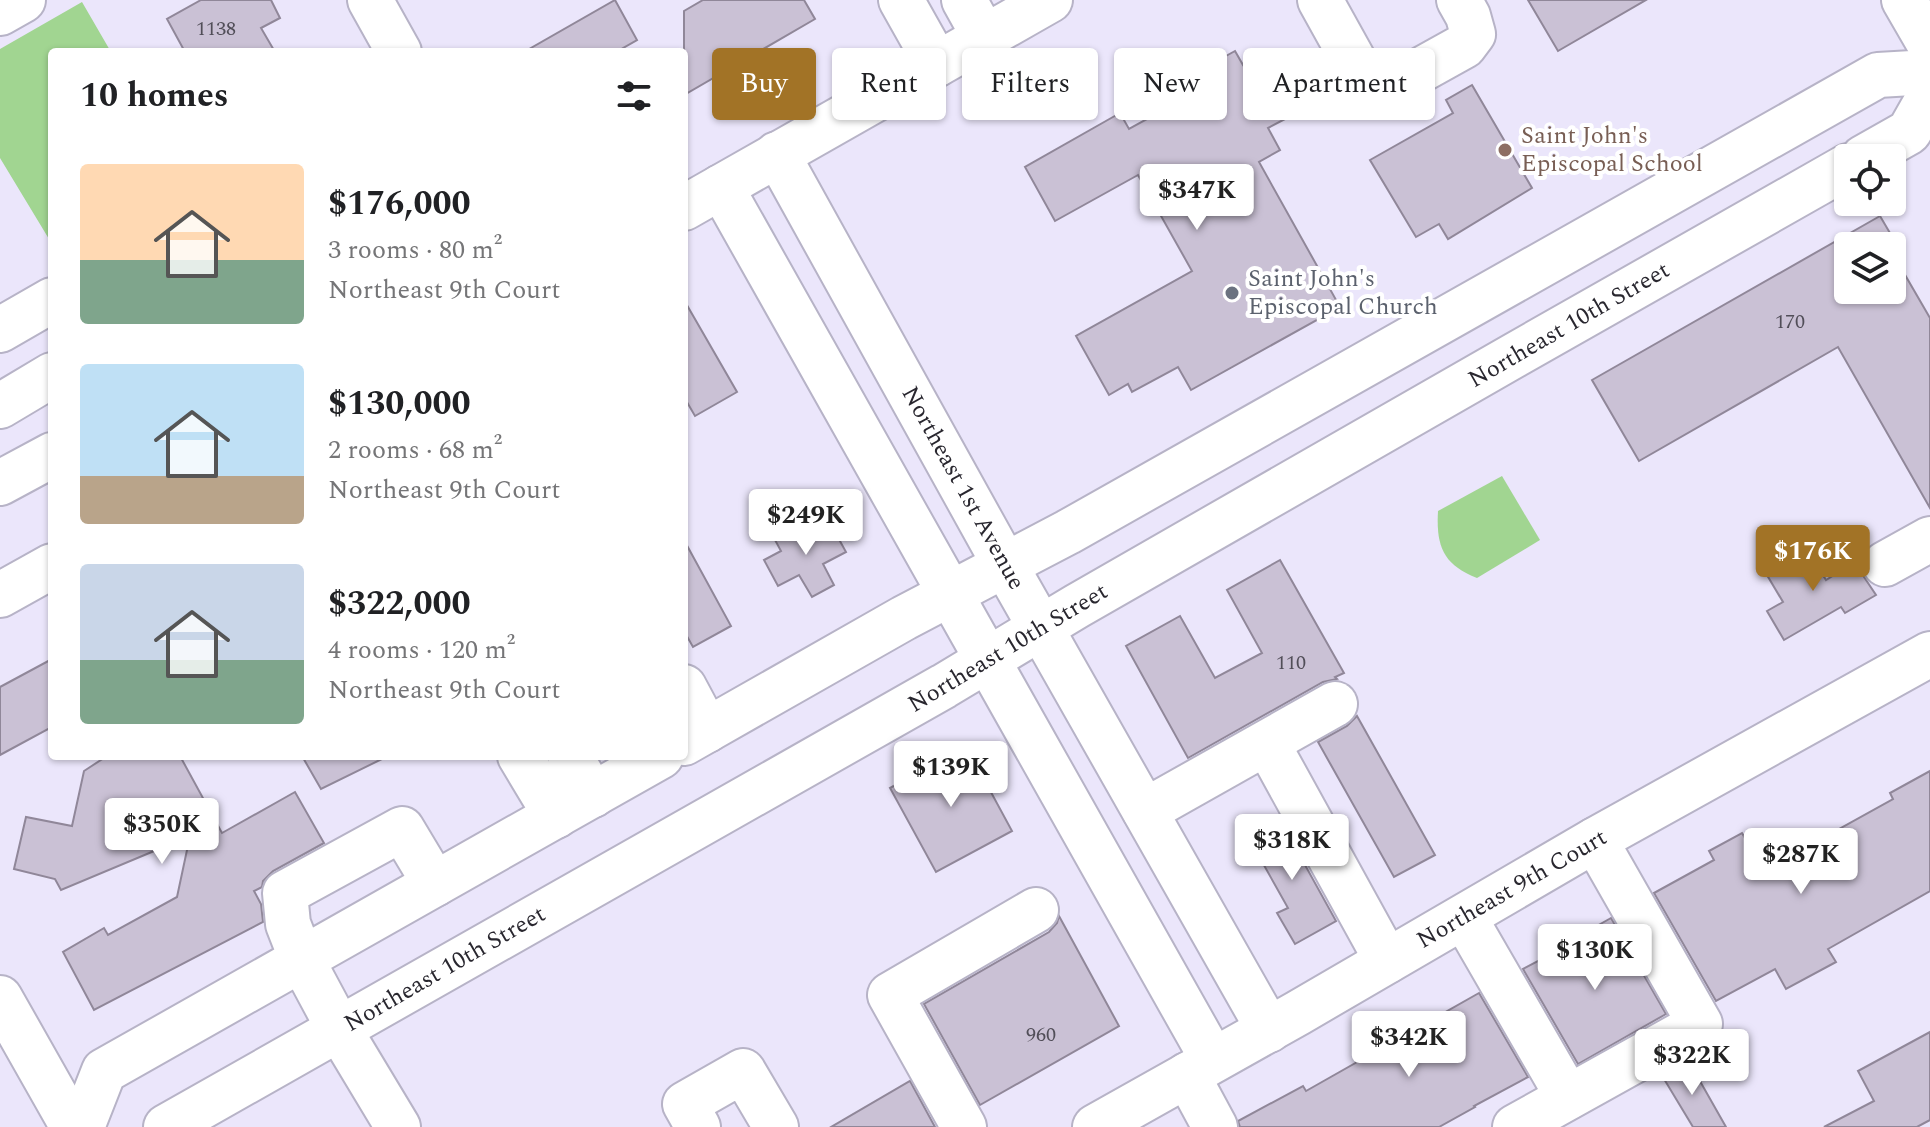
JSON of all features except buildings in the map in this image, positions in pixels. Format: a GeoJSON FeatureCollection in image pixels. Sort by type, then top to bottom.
{"type":"FeatureCollection","features":[{"type":"Feature","properties":{"kind":"main road"},"geometry":{"type":"LineString","coordinates":[[0,13],[23,0]]}},
{"type":"Feature","properties":{"kind":"main road"},"geometry":{"type":"LineString","coordinates":[[370,0],[397,48]]}},
{"type":"Feature","properties":{"kind":"main road"},"geometry":{"type":"LineString","coordinates":[[901,0],[928,48]]}},
{"type":"Feature","properties":{"kind":"main road"},"geometry":{"type":"LineString","coordinates":[[946,53],[974,18],[1050,0]]}},
{"type":"Feature","properties":{"kind":"main road"},"geometry":{"type":"LineString","coordinates":[[1320,0],[1373,91],[1383,91],[1464,46],[1473,34],[1459,0]]}},
{"type":"Feature","properties":{"kind":"main road"},"geometry":{"type":"LineString","coordinates":[[1904,0],[1930,45]]}},
{"type":"Feature","properties":{"kind":"main road"},"geometry":{"type":"LineString","coordinates":[[688,705],[695,737],[949,593],[1068,532],[1878,75],[1930,72]]}},
{"type":"Feature","properties":{"kind":"main road"},"geometry":{"type":"LineString","coordinates":[[1888,144],[1909,132],[1930,95]]}},
{"type":"Feature","properties":{"kind":"main road"},"geometry":{"type":"LineString","coordinates":[[837,120],[702,197],[949,593],[986,660],[1200,1068],[1215,1127]]}},
{"type":"Feature","properties":{"kind":"main road","name":"Northeast 1st Avenue"},"geometry":{"type":"LineString","coordinates":[[777,154],[1005,565],[1269,1030]]}},
{"type":"Feature","properties":{"kind":"main road","name":"Northeast 10th Street"},"geometry":{"type":"LineString","coordinates":[[166,1127],[944,686],[1834,174]]}},
{"type":"Feature","properties":{"kind":"main road"},"geometry":{"type":"LineString","coordinates":[[0,330],[48,302]]}},
{"type":"Feature","properties":{"kind":"main road"},"geometry":{"type":"LineString","coordinates":[[1411,338],[1446,396]]}},
{"type":"Feature","properties":{"kind":"main road"},"geometry":{"type":"LineString","coordinates":[[0,406],[48,377]]}},
{"type":"Feature","properties":{"kind":"main road"},"geometry":{"type":"LineString","coordinates":[[0,483],[48,457]]}},
{"type":"Feature","properties":{"kind":"main road"},"geometry":{"type":"LineString","coordinates":[[1885,564],[1930,539]]}},
{"type":"Feature","properties":{"kind":"main road"},"geometry":{"type":"LineString","coordinates":[[0,595],[48,568]]}},
{"type":"Feature","properties":{"kind":"main road","name":"Northeast 9th Court"},"geometry":{"type":"LineString","coordinates":[[1095,1127],[1269,1030],[1595,840],[1930,654]]}},
{"type":"Feature","properties":{"kind":"main road"},"geometry":{"type":"LineString","coordinates":[[1145,811],[1335,704]]}},
{"type":"Feature","properties":{"kind":"main road"},"geometry":{"type":"LineString","coordinates":[[1273,754],[1387,961]]}},
{"type":"Feature","properties":{"kind":"main road"},"geometry":{"type":"LineString","coordinates":[[524,760],[574,805]]}},
{"type":"Feature","properties":{"kind":"main road"},"geometry":{"type":"LineString","coordinates":[[570,760],[574,805]]}},
{"type":"Feature","properties":{"kind":"main road"},"geometry":{"type":"LineString","coordinates":[[82,1127],[104,1071],[654,760]]}},
{"type":"Feature","properties":{"kind":"main road"},"geometry":{"type":"LineString","coordinates":[[398,1127],[302,960],[288,924],[285,893],[402,829],[435,884]]}},
{"type":"Feature","properties":{"kind":"main road"},"geometry":{"type":"LineString","coordinates":[[1515,1127],[1700,1024],[1595,840]]}},
{"type":"Feature","properties":{"kind":"main road"},"geometry":{"type":"LineString","coordinates":[[964,1127],[890,995],[1036,910]]}},
{"type":"Feature","properties":{"kind":"main road"},"geometry":{"type":"LineString","coordinates":[[1464,917],[1568,1097]]}},
{"type":"Feature","properties":{"kind":"main road"},"geometry":{"type":"LineString","coordinates":[[0,998],[73,1127]]}},
{"type":"Feature","properties":{"kind":"main road"},"geometry":{"type":"LineString","coordinates":[[698,1127],[685,1104],[743,1071],[776,1127]]}},
{"type":"Feature","properties":{"kind":"green space"},"geometry":{"type":"Polygon","coordinates":[[[82,2],[109,48],[48,48],[48,237],[0,158],[0,49],[82,2]]]}},
{"type":"Feature","properties":{"kind":"green space"},"geometry":{"type":"Polygon","coordinates":[[[1502,476],[1540,540],[1477,578],[1456,567],[1444,553],[1438,534],[1438,511],[1502,476]]]}},
{"type":"Feature","properties":{"kind":"place","name":"Saint John's Episcopal School"},"geometry":{"type":"Point","coordinates":[1505,150]}},
{"type":"Feature","properties":{"kind":"place","name":"Saint John's Episcopal Church"},"geometry":{"type":"Point","coordinates":[1232,293]}}]}
